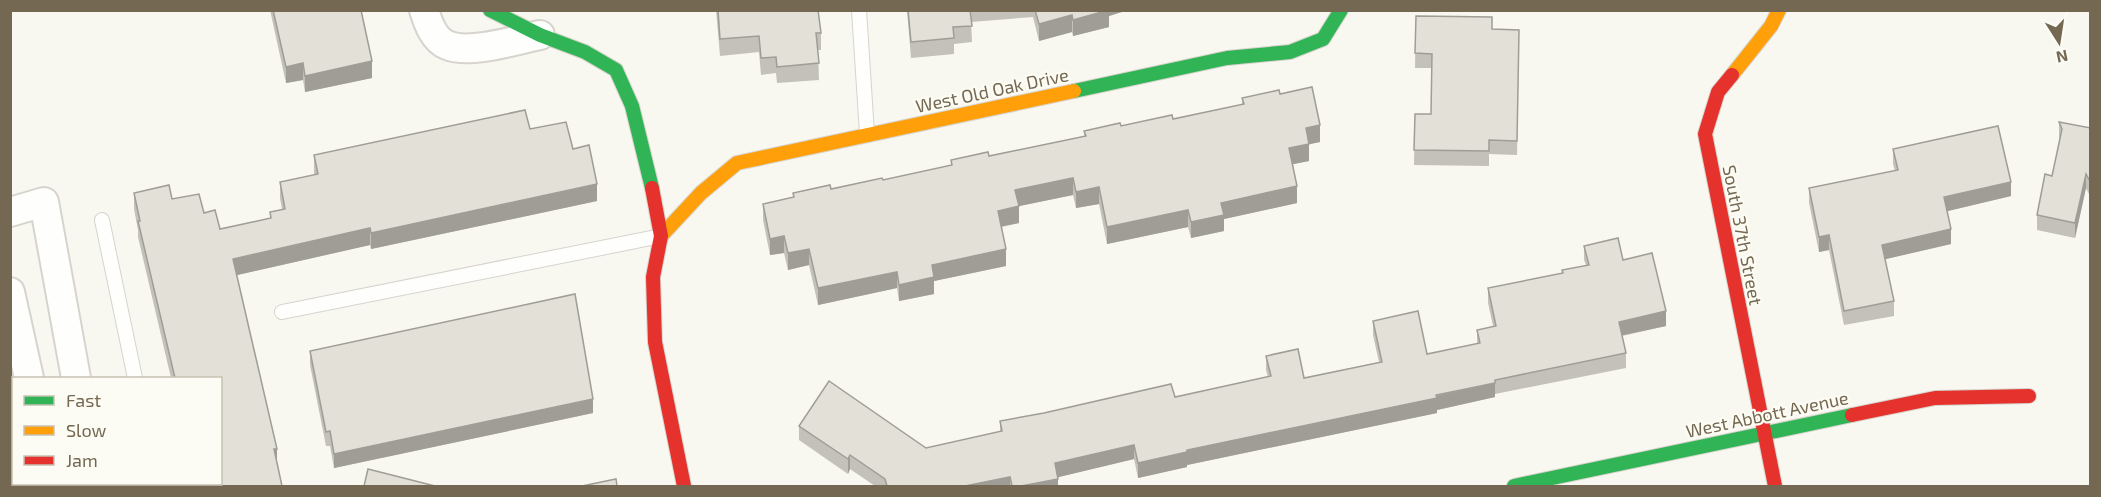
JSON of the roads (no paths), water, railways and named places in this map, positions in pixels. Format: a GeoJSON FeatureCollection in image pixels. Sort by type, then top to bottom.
{"type":"FeatureCollection","features":[{"type":"Feature","properties":{"kind":"street"},"geometry":{"type":"LineString","coordinates":[[424,10],[430,29],[446,45],[477,49],[540,35]]}},
{"type":"Feature","properties":{"kind":"street"},"geometry":{"type":"LineString","coordinates":[[490,10],[540,35],[585,52],[616,70],[632,106],[643,146],[661,236],[653,278],[655,342],[684,486]]}},
{"type":"Feature","properties":{"kind":"street","name":"West Old Oak Drive"},"geometry":{"type":"LineString","coordinates":[[661,236],[700,193],[738,163],[1227,58],[1290,52],[1323,39],[1341,10]]}},
{"type":"Feature","properties":{"kind":"street","name":"South 37th Street"},"geometry":{"type":"LineString","coordinates":[[1775,486],[1705,134],[1718,92],[1771,26],[1779,10]]}},
{"type":"Feature","properties":{"kind":"street"},"geometry":{"type":"LineString","coordinates":[[10,212],[44,202],[76,377]]}},
{"type":"Feature","properties":{"kind":"street"},"geometry":{"type":"LineString","coordinates":[[10,292],[29,377]]}},
{"type":"Feature","properties":{"kind":"street","name":"West Abbott Avenue"},"geometry":{"type":"LineString","coordinates":[[1514,486],[1935,398],[2029,396]]}},
{"type":"Feature","properties":{"kind":"lane"},"geometry":{"type":"LineString","coordinates":[[859,10],[867,134]]}},
{"type":"Feature","properties":{"kind":"lane"},"geometry":{"type":"LineString","coordinates":[[102,220],[135,377]]}},
{"type":"Feature","properties":{"kind":"lane"},"geometry":{"type":"LineString","coordinates":[[282,312],[661,236]]}}]}
